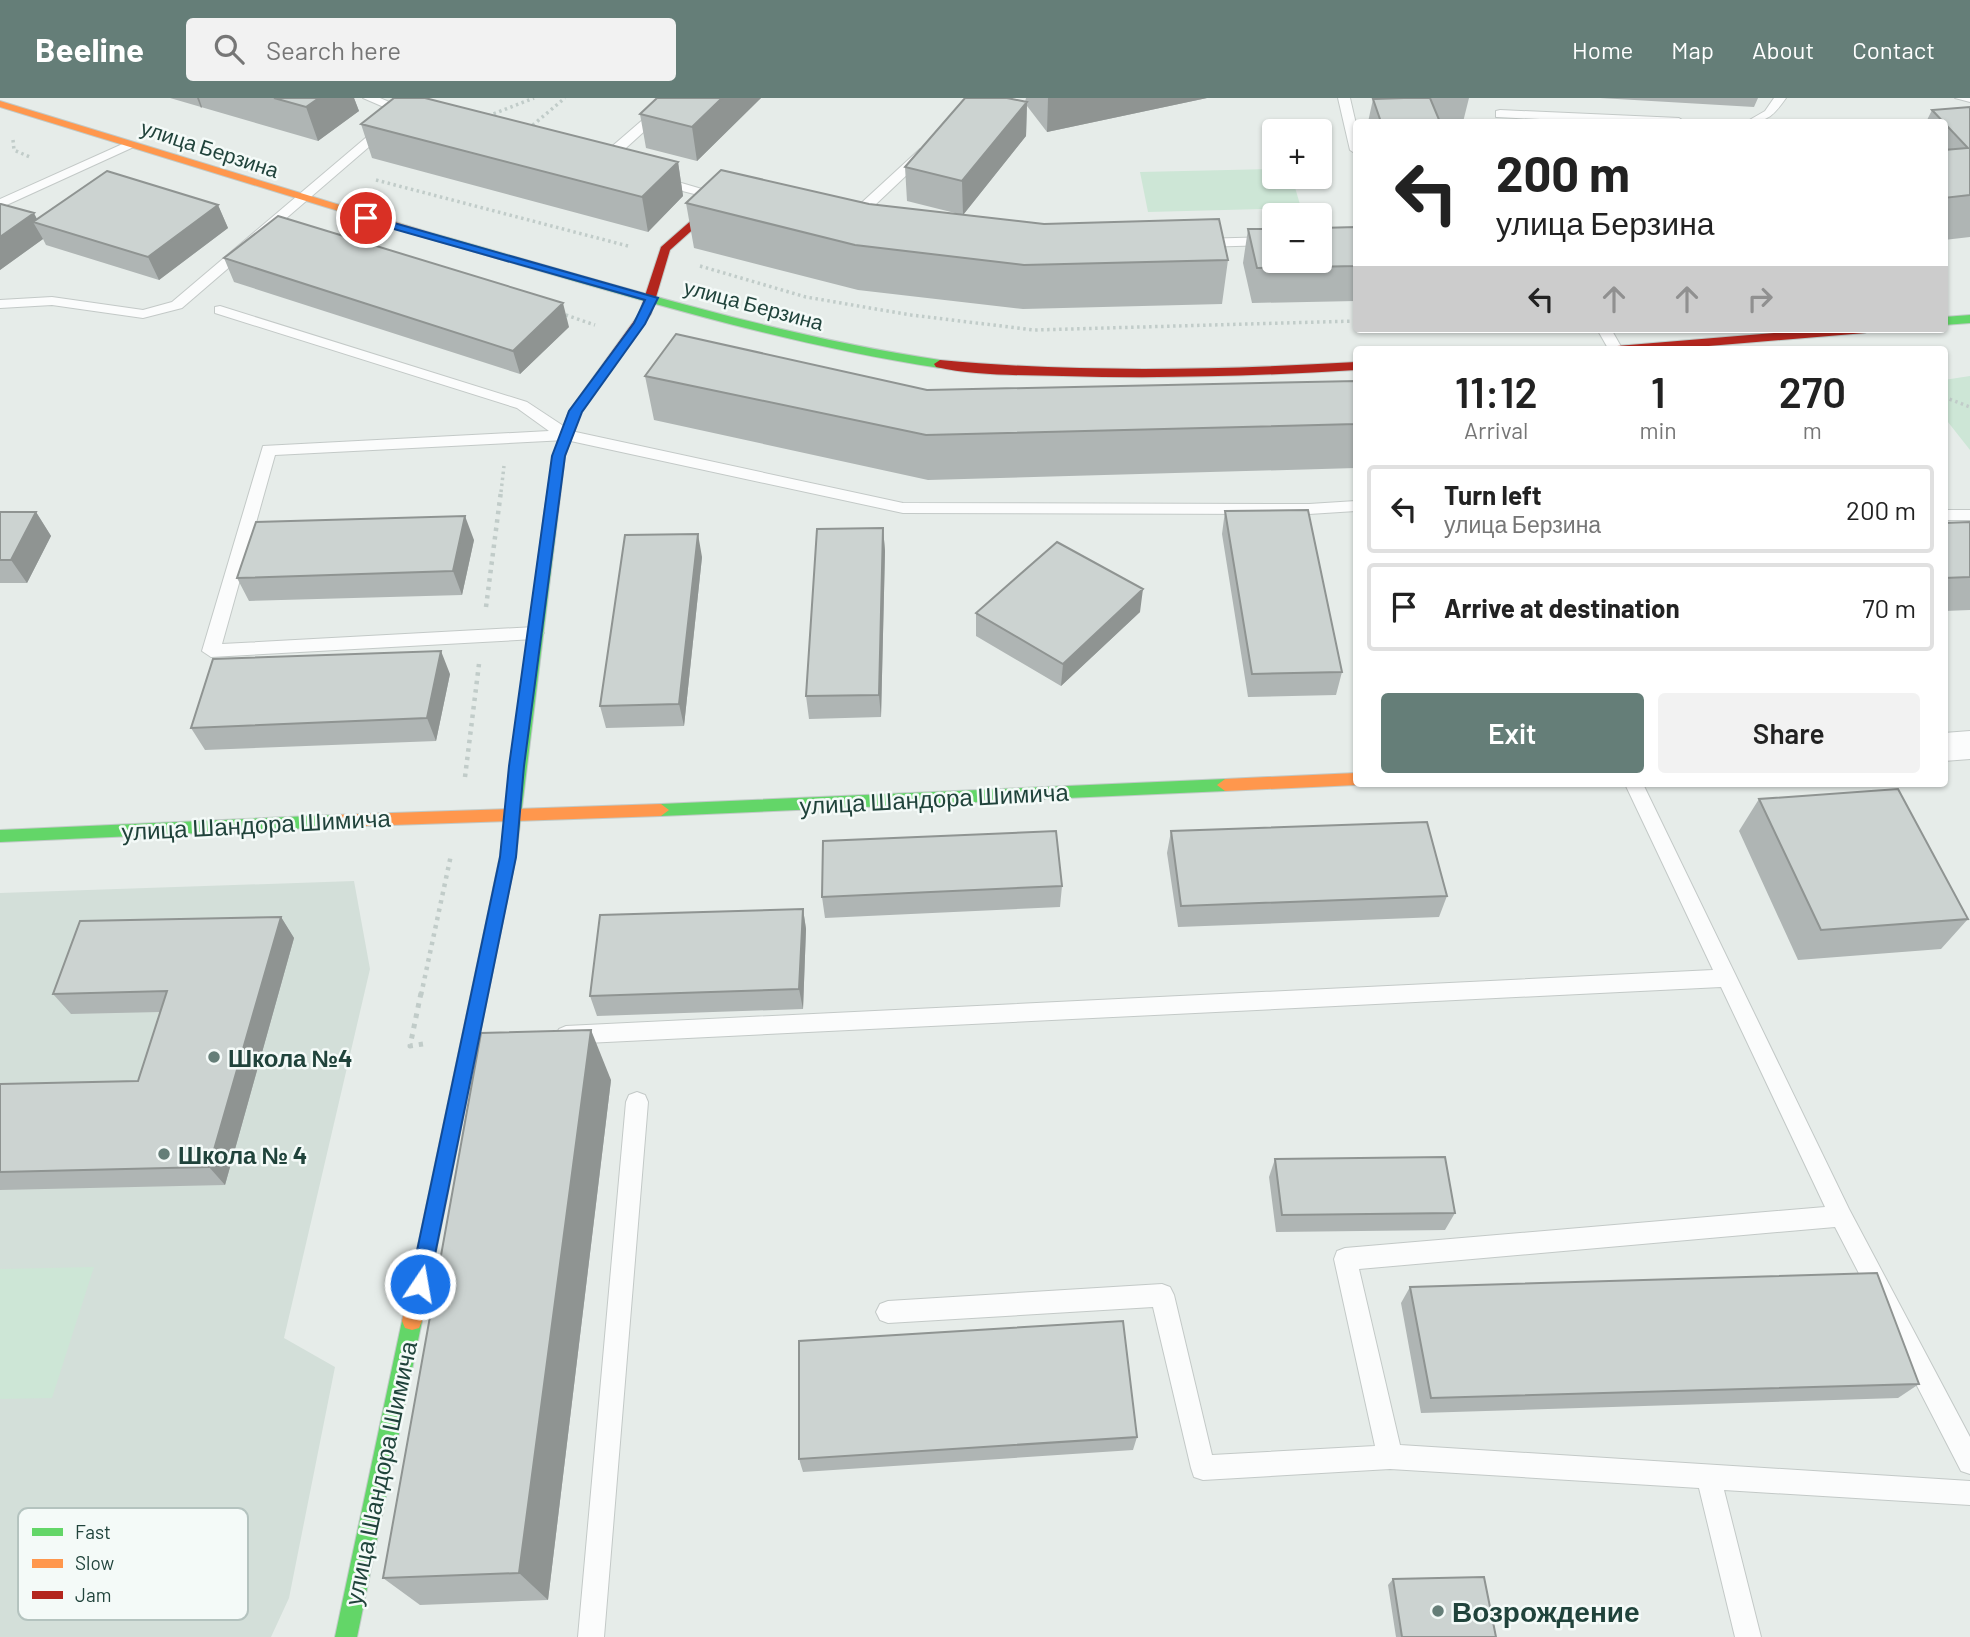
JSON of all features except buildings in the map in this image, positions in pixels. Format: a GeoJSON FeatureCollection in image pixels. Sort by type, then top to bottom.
{"type":"FeatureCollection","features":[{"type":"Feature","properties":{"kind":"street","name":"улица Берзина"},"geometry":{"type":"LineString","coordinates":[[0,104],[301,199],[830,345],[954,365],[1132,372],[1353,366]]}},
{"type":"Feature","properties":{"kind":"street","name":"улица Шандора Шимича"},"geometry":{"type":"LineString","coordinates":[[346,1637],[478,1039],[508,857],[559,456],[583,400],[639,324],[652,298],[665,249],[729,199]]}},
{"type":"Feature","properties":{"kind":"street"},"geometry":{"type":"LineString","coordinates":[[1948,321],[1970,319]]}},
{"type":"Feature","properties":{"kind":"street"},"geometry":{"type":"LineString","coordinates":[[1663,346],[1818,333]]}},
{"type":"Feature","properties":{"kind":"street"},"geometry":{"type":"LineString","coordinates":[[1948,747],[1970,745]]}},
{"type":"Feature","properties":{"kind":"street","name":"улица Шандора Шимича"},"geometry":{"type":"LineString","coordinates":[[0,836],[1353,779]]}},
{"type":"Feature","properties":{"kind":"lane"},"geometry":{"type":"LineString","coordinates":[[369,98],[404,112],[461,127]]}},
{"type":"Feature","properties":{"kind":"lane"},"geometry":{"type":"LineString","coordinates":[[600,164],[675,98]]}},
{"type":"Feature","properties":{"kind":"lane"},"geometry":{"type":"LineString","coordinates":[[1344,98],[1353,137]]}},
{"type":"Feature","properties":{"kind":"lane"},"geometry":{"type":"LineString","coordinates":[[1494,98],[1502,118],[1546,119]]}},
{"type":"Feature","properties":{"kind":"lane"},"geometry":{"type":"LineString","coordinates":[[1758,119],[1769,114],[1780,98]]}},
{"type":"Feature","properties":{"kind":"lane"},"geometry":{"type":"LineString","coordinates":[[1961,98],[1970,98]]}},
{"type":"Feature","properties":{"kind":"lane"},"geometry":{"type":"LineString","coordinates":[[0,304],[52,301],[130,313],[160,311],[177,305],[404,112]]}},
{"type":"Feature","properties":{"kind":"lane"},"geometry":{"type":"LineString","coordinates":[[851,220],[941,138]]}},
{"type":"Feature","properties":{"kind":"lane"},"geometry":{"type":"LineString","coordinates":[[0,204],[132,145]]}},
{"type":"Feature","properties":{"kind":"lane"},"geometry":{"type":"LineString","coordinates":[[636,174],[729,199]]}},
{"type":"Feature","properties":{"kind":"lane"},"geometry":{"type":"LineString","coordinates":[[1178,244],[1262,241]]}},
{"type":"Feature","properties":{"kind":"lane"},"geometry":{"type":"LineString","coordinates":[[219,310],[523,405],[566,435]]}},
{"type":"Feature","properties":{"kind":"lane"},"geometry":{"type":"LineString","coordinates":[[535,633],[211,651],[269,450],[566,435],[903,508],[1309,509],[1353,506]]}},
{"type":"Feature","properties":{"kind":"lane"},"geometry":{"type":"LineString","coordinates":[[1948,515],[1970,515]]}},
{"type":"Feature","properties":{"kind":"lane"},"geometry":{"type":"LineString","coordinates":[[1635,787],[1841,1216],[1970,1462]]}},
{"type":"Feature","properties":{"kind":"lane"},"geometry":{"type":"LineString","coordinates":[[541,1036],[1727,978]]}},
{"type":"Feature","properties":{"kind":"lane"},"geometry":{"type":"LineString","coordinates":[[591,1637],[637,1102]]}},
{"type":"Feature","properties":{"kind":"lane"},"geometry":{"type":"LineString","coordinates":[[1390,1457],[1345,1259],[1841,1216]]}},
{"type":"Feature","properties":{"kind":"lane"},"geometry":{"type":"LineString","coordinates":[[888,1312],[1162,1294],[1203,1468],[1390,1457],[1970,1493]]}},
{"type":"Feature","properties":{"kind":"lane"},"geometry":{"type":"LineString","coordinates":[[1708,1476],[1748,1637]]}},
{"type":"Feature","properties":{"kind":"path"},"geometry":{"type":"LineString","coordinates":[[461,127],[534,98]]}},
{"type":"Feature","properties":{"kind":"path"},"geometry":{"type":"LineString","coordinates":[[522,134],[565,98]]}},
{"type":"Feature","properties":{"kind":"path"},"geometry":{"type":"LineString","coordinates":[[1948,399],[1970,407]]}},
{"type":"Feature","properties":{"kind":"path"},"geometry":{"type":"LineString","coordinates":[[478,1039],[410,1046],[460,815],[508,438]]}},
{"type":"Feature","properties":{"kind":"shaded area","name":"Школа № 4"},"geometry":{"type":"Polygon","coordinates":[[[354,881],[370,969],[284,1338],[335,1367],[289,1598],[271,1637],[0,1637],[0,893],[354,881]]]}},
{"type":"Feature","properties":{"kind":"green space"},"geometry":{"type":"Polygon","coordinates":[[[1262,169],[1262,189],[1295,189],[1300,203],[1262,203],[1262,209],[1148,212],[1140,172],[1262,169]]]}},
{"type":"Feature","properties":{"kind":"green space"},"geometry":{"type":"Polygon","coordinates":[[[1970,376],[1970,450],[1948,422],[1948,379],[1970,376]]]}},
{"type":"Feature","properties":{"kind":"green space"},"geometry":{"type":"Polygon","coordinates":[[[94,1267],[52,1398],[0,1399],[0,1269],[94,1267]]]}},
{"type":"Feature","properties":{"kind":"traffic: fast"},"geometry":{"type":"LineString","coordinates":[[424,234],[787,336],[873,354],[940,364]]}},
{"type":"Feature","properties":{"kind":"traffic: fast"},"geometry":{"type":"LineString","coordinates":[[1948,321],[1970,319]]}},
{"type":"Feature","properties":{"kind":"traffic: fast"},"geometry":{"type":"LineString","coordinates":[[508,856],[551,514]]}},
{"type":"Feature","properties":{"kind":"traffic: fast"},"geometry":{"type":"LineString","coordinates":[[661,810],[1225,785]]}},
{"type":"Feature","properties":{"kind":"traffic: fast"},"geometry":{"type":"LineString","coordinates":[[0,836],[333,821]]}},
{"type":"Feature","properties":{"kind":"traffic: fast"},"geometry":{"type":"LineString","coordinates":[[346,1637],[412,1321]]}},
{"type":"Feature","properties":{"kind":"traffic: slow"},"geometry":{"type":"LineString","coordinates":[[0,104],[424,234]]}},
{"type":"Feature","properties":{"kind":"traffic: slow"},"geometry":{"type":"LineString","coordinates":[[1225,785],[1353,779]]}},
{"type":"Feature","properties":{"kind":"traffic: slow"},"geometry":{"type":"LineString","coordinates":[[333,821],[661,810]]}},
{"type":"Feature","properties":{"kind":"traffic: slow"},"geometry":{"type":"LineString","coordinates":[[412,1321],[508,856]]}},
{"type":"Feature","properties":{"kind":"traffic: jam"},"geometry":{"type":"LineString","coordinates":[[551,514],[559,456],[575,411],[645,314],[665,249],[723,198]]}},
{"type":"Feature","properties":{"kind":"traffic: jam"},"geometry":{"type":"LineString","coordinates":[[1664,346],[1818,333]]}},
{"type":"Feature","properties":{"kind":"traffic: jam"},"geometry":{"type":"LineString","coordinates":[[940,364],[1044,372],[1148,374],[1353,366]]}},
{"type":"Feature","properties":{"kind":"place","name":"Школа №4"},"geometry":{"type":"Point","coordinates":[214,1057]}},
{"type":"Feature","properties":{"kind":"place","name":"Школа № 4"},"geometry":{"type":"Point","coordinates":[164,1154]}},
{"type":"Feature","properties":{"kind":"place","name":"Возрождение"},"geometry":{"type":"Point","coordinates":[1438,1611]}},
{"type":"Feature","properties":{"kind":"route"},"geometry":{"type":"LineString","coordinates":[[366,218],[652,298],[639,324],[590,388],[576,411],[559,456],[517,766],[508,857],[420,1284]]}}]}
